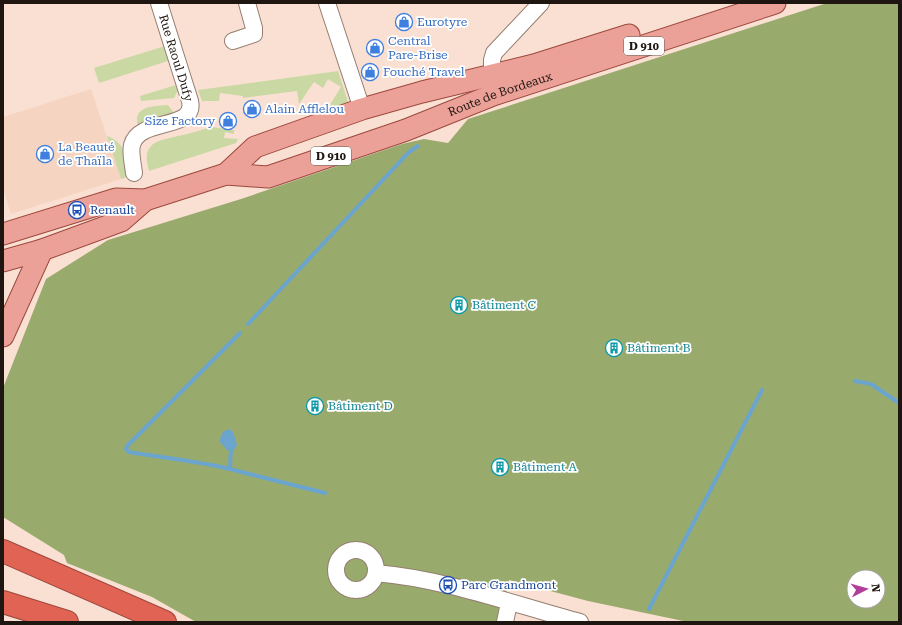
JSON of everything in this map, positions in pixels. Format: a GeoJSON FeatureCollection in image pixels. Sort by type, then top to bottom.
{"type":"FeatureCollection","features":[{"type":"Feature","properties":{"kind":"highway"},"geometry":{"type":"LineString","coordinates":[[3,551],[165,622]]}},
{"type":"Feature","properties":{"kind":"highway"},"geometry":{"type":"LineString","coordinates":[[3,602],[67,622]]}},
{"type":"Feature","properties":{"kind":"main road","name":"Route de Bordeaux"},"geometry":{"type":"LineString","coordinates":[[226,174],[255,147],[362,109],[399,98],[563,56],[730,3]]}},
{"type":"Feature","properties":{"kind":"main road","name":"Route de Bordeaux"},"geometry":{"type":"LineString","coordinates":[[145,200],[226,174],[268,177],[413,128],[493,95],[775,3]]}},
{"type":"Feature","properties":{"kind":"main road","name":"D 910"},"geometry":{"type":"LineString","coordinates":[[4,229],[116,199],[145,200]]}},
{"type":"Feature","properties":{"kind":"main road","name":"D 910"},"geometry":{"type":"LineString","coordinates":[[6,261],[42,250],[121,220],[145,200]]}},
{"type":"Feature","properties":{"kind":"main road"},"geometry":{"type":"LineString","coordinates":[[4,229],[6,261],[22,290]]}},
{"type":"Feature","properties":{"kind":"main road"},"geometry":{"type":"LineString","coordinates":[[3,336],[22,290],[42,250]]}},
{"type":"Feature","properties":{"kind":"street","name":"Rue Raoul Dufy"},"geometry":{"type":"LineString","coordinates":[[134,173],[132,146],[136,136],[148,129],[185,118],[189,115],[191,109],[190,101],[159,3]]}},
{"type":"Feature","properties":{"kind":"street"},"geometry":{"type":"LineString","coordinates":[[232,41],[254,34],[254,28],[246,3]]}},
{"type":"Feature","properties":{"kind":"street"},"geometry":{"type":"LineString","coordinates":[[327,3],[362,109]]}},
{"type":"Feature","properties":{"kind":"street"},"geometry":{"type":"LineString","coordinates":[[492,75],[492,60],[494,53],[537,8]]}},
{"type":"Feature","properties":{"kind":"street"},"geometry":{"type":"LineString","coordinates":[[376,573],[404,575],[580,622]]}},
{"type":"Feature","properties":{"kind":"street"},"geometry":{"type":"LineString","coordinates":[[505,622],[509,603]]}},
{"type":"Feature","properties":{"kind":"shaded area"},"geometry":{"type":"Polygon","coordinates":[[[91,89],[121,179],[11,214],[3,188],[3,117],[91,89]]]}},
{"type":"Feature","properties":{"kind":"green space"},"geometry":{"type":"Polygon","coordinates":[[[827,3],[899,3],[899,622],[688,622],[588,601],[509,580],[500,622],[196,622],[152,597],[67,563],[64,555],[3,517],[3,388],[46,279],[108,240],[241,199],[402,144],[424,139],[448,143],[468,119],[827,3]]]}},
{"type":"Feature","properties":{"kind":"green space"},"geometry":{"type":"Polygon","coordinates":[[[165,46],[168,61],[99,83],[94,68],[165,46]]]}},
{"type":"Feature","properties":{"kind":"green space"},"geometry":{"type":"Polygon","coordinates":[[[338,71],[349,105],[330,110],[331,103],[341,87],[328,79],[323,88],[314,82],[299,104],[297,91],[243,98],[243,96],[220,93],[219,101],[202,101],[198,90],[338,71]]]}},
{"type":"Feature","properties":{"kind":"green space"},"geometry":{"type":"Polygon","coordinates":[[[176,85],[178,90],[174,98],[141,101],[140,96],[176,85]]]}},
{"type":"Feature","properties":{"kind":"green space"},"geometry":{"type":"Polygon","coordinates":[[[168,105],[174,113],[170,118],[138,126],[138,114],[141,111],[146,108],[168,105]]]}},
{"type":"Feature","properties":{"kind":"green space"},"geometry":{"type":"Polygon","coordinates":[[[211,127],[234,130],[234,134],[225,132],[224,138],[238,139],[236,143],[149,171],[147,154],[152,145],[163,140],[211,127]]]}},
{"type":"Feature","properties":{"kind":"green space"},"geometry":{"type":"Polygon","coordinates":[[[107,136],[118,142],[127,157],[133,175],[121,179],[107,136]]]}},
{"type":"Feature","properties":{"kind":"water"},"geometry":{"type":"Polygon","coordinates":[[[229,429],[233,432],[237,445],[233,451],[227,450],[219,441],[223,432],[229,429]]]}},
{"type":"Feature","properties":{"kind":"waterway"},"geometry":{"type":"LineString","coordinates":[[248,324],[409,152],[418,146]]}},
{"type":"Feature","properties":{"kind":"waterway"},"geometry":{"type":"LineString","coordinates":[[230,469],[129,452],[126,449],[127,446],[240,333]]}},
{"type":"Feature","properties":{"kind":"waterway"},"geometry":{"type":"LineString","coordinates":[[855,381],[871,384],[899,403]]}},
{"type":"Feature","properties":{"kind":"waterway"},"geometry":{"type":"LineString","coordinates":[[649,609],[762,390]]}},
{"type":"Feature","properties":{"kind":"waterway"},"geometry":{"type":"LineString","coordinates":[[231,446],[230,469],[325,493]]}},
{"type":"Feature","properties":{"kind":"place","name":"Eurotyre"},"geometry":{"type":"Point","coordinates":[404,22]}},
{"type":"Feature","properties":{"kind":"place","name":"Central Pare-Brise"},"geometry":{"type":"Point","coordinates":[375,48]}},
{"type":"Feature","properties":{"kind":"place","name":"Fouché Travel"},"geometry":{"type":"Point","coordinates":[370,72]}},
{"type":"Feature","properties":{"kind":"place","name":"Alain Afflelou"},"geometry":{"type":"Point","coordinates":[252,109]}},
{"type":"Feature","properties":{"kind":"place","name":"Size Factory"},"geometry":{"type":"Point","coordinates":[228,121]}},
{"type":"Feature","properties":{"kind":"place","name":"La Beauté de Thaïla"},"geometry":{"type":"Point","coordinates":[45,154]}},
{"type":"Feature","properties":{"kind":"place","name":"Renault"},"geometry":{"type":"Point","coordinates":[77,210]}},
{"type":"Feature","properties":{"kind":"place","name":"Bâtiment C"},"geometry":{"type":"Point","coordinates":[459,305]}},
{"type":"Feature","properties":{"kind":"place","name":"Bâtiment B"},"geometry":{"type":"Point","coordinates":[614,348]}},
{"type":"Feature","properties":{"kind":"place","name":"Bâtiment D"},"geometry":{"type":"Point","coordinates":[315,406]}},
{"type":"Feature","properties":{"kind":"place","name":"Bâtiment A"},"geometry":{"type":"Point","coordinates":[500,467]}},
{"type":"Feature","properties":{"kind":"place","name":"Parc Grandmont"},"geometry":{"type":"Point","coordinates":[448,585]}}]}
